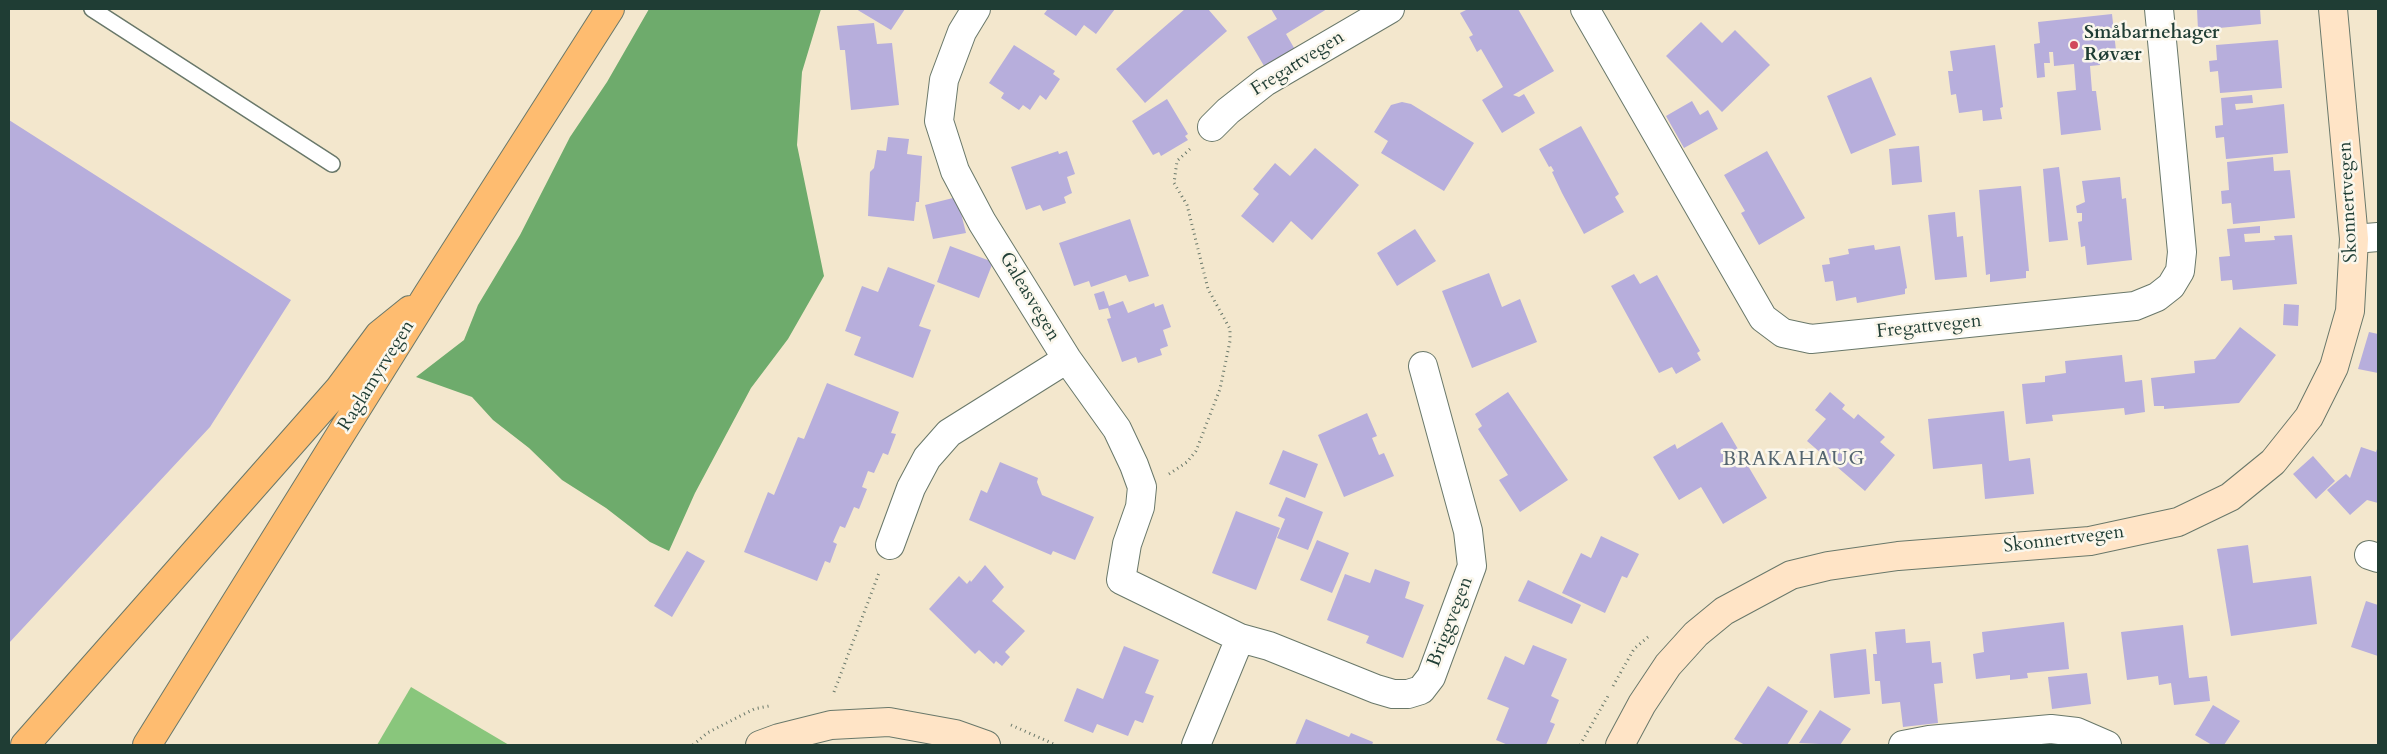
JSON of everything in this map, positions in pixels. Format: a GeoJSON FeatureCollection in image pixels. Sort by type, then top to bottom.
{"type":"FeatureCollection","features":[{"type":"Feature","properties":{"kind":"highway","name":"Raglamyrvegen"},"geometry":{"type":"LineString","coordinates":[[148,745],[428,294],[610,9]]}},
{"type":"Feature","properties":{"kind":"highway"},"geometry":{"type":"LineString","coordinates":[[25,745],[339,389],[380,335],[428,294]]}},
{"type":"Feature","properties":{"kind":"street","name":"Galeasvegen"},"geometry":{"type":"LineString","coordinates":[[976,9],[962,32],[944,80],[939,121],[955,172],[982,222],[1067,359],[1117,429],[1142,487]]}},
{"type":"Feature","properties":{"kind":"street","name":"Fregattvegen"},"geometry":{"type":"LineString","coordinates":[[1212,127],[1228,111],[1265,82],[1390,9]]}},
{"type":"Feature","properties":{"kind":"street","name":"Fregattvegen"},"geometry":{"type":"LineString","coordinates":[[1585,9],[1763,318],[1783,333],[1811,339],[2135,306],[2157,297],[2171,286],[2180,271],[2182,252],[2159,9]]}},
{"type":"Feature","properties":{"kind":"street","name":"Skonnertvegen"},"geometry":{"type":"LineString","coordinates":[[1620,745],[1642,704],[1668,666],[1696,634],[1724,611],[1791,575],[1828,566],[1898,556],[2090,541],[2178,522],[2230,497],[2273,462],[2309,417],[2334,367],[2350,311],[2366,238],[2333,9]]}},
{"type":"Feature","properties":{"kind":"street"},"geometry":{"type":"LineString","coordinates":[[890,544],[911,488],[928,458],[949,433],[1067,359]]}},
{"type":"Feature","properties":{"kind":"street","name":"Briggvegen"},"geometry":{"type":"LineString","coordinates":[[1142,487],[1140,508],[1127,544],[1121,580],[1240,638],[1269,646],[1376,689],[1393,694],[1421,690],[1431,677],[1464,593],[1472,566],[1472,546],[1422,366]]}},
{"type":"Feature","properties":{"kind":"street"},"geometry":{"type":"LineString","coordinates":[[1196,745],[1240,638]]}},
{"type":"Feature","properties":{"kind":"street"},"geometry":{"type":"LineString","coordinates":[[760,745],[779,738],[831,725],[889,722],[955,734],[986,745]]}},
{"type":"Feature","properties":{"kind":"street"},"geometry":{"type":"LineString","coordinates":[[1903,745],[1929,740],[2052,729],[2077,732],[2107,745]]}},
{"type":"Feature","properties":{"kind":"lane"},"geometry":{"type":"LineString","coordinates":[[92,9],[332,164]]}},
{"type":"Feature","properties":{"kind":"path"},"geometry":{"type":"LineString","coordinates":[[1142,487],[1158,481],[1177,469],[1187,462],[1196,451],[1220,389],[1228,355],[1230,330],[1208,289],[1190,213],[1174,183],[1177,161],[1212,127]]}},
{"type":"Feature","properties":{"kind":"path"},"geometry":{"type":"LineString","coordinates":[[826,694],[836,692],[854,636],[890,544]]}},
{"type":"Feature","properties":{"kind":"path"},"geometry":{"type":"LineString","coordinates":[[1580,745],[1634,649],[1655,631]]}},
{"type":"Feature","properties":{"kind":"path"},"geometry":{"type":"LineString","coordinates":[[693,745],[707,733],[754,709],[772,705]]}},
{"type":"Feature","properties":{"kind":"green space"},"geometry":{"type":"Polygon","coordinates":[[[649,9],[821,9],[802,72],[797,145],[824,276],[788,339],[751,388],[695,493],[669,551],[650,542],[606,508],[562,480],[529,448],[493,420],[472,397],[416,377],[464,340],[478,305],[520,235],[570,137],[607,82],[649,9]]]}},
{"type":"Feature","properties":{"kind":"green space"},"geometry":{"type":"Polygon","coordinates":[[[411,687],[509,745],[377,745],[411,687]]]}},
{"type":"Feature","properties":{"kind":"building"},"geometry":{"type":"Polygon","coordinates":[[[856,9],[905,9],[891,30],[856,9]]]}},
{"type":"Feature","properties":{"kind":"building"},"geometry":{"type":"Polygon","coordinates":[[[1045,9],[1115,9],[1096,34],[1084,25],[1076,36],[1044,14],[1047,10],[1045,9]]]}},
{"type":"Feature","properties":{"kind":"building"},"geometry":{"type":"Polygon","coordinates":[[[1185,9],[1208,9],[1227,31],[1145,103],[1116,69],[1185,9]]]}},
{"type":"Feature","properties":{"kind":"building"},"geometry":{"type":"Polygon","coordinates":[[[1271,9],[1327,9],[1286,34],[1297,53],[1267,71],[1247,37],[1277,19],[1271,9]]]}},
{"type":"Feature","properties":{"kind":"building"},"geometry":{"type":"Polygon","coordinates":[[[1468,9],[1518,9],[1554,71],[1513,95],[1519,97],[1524,94],[1535,113],[1502,133],[1482,100],[1503,87],[1481,49],[1477,52],[1469,37],[1473,35],[1460,13],[1468,9]]]}},
{"type":"Feature","properties":{"kind":"building"},"geometry":{"type":"Polygon","coordinates":[[[2197,9],[2260,9],[2261,24],[2198,30],[2197,9]]]}},
{"type":"Feature","properties":{"kind":"building"},"geometry":{"type":"Polygon","coordinates":[[[2112,14],[2117,60],[2099,62],[2100,65],[2090,66],[2092,91],[2096,91],[2101,130],[2061,135],[2057,92],[2076,90],[2074,64],[2054,66],[2053,52],[2049,52],[2050,63],[2044,63],[2045,77],[2037,78],[2034,44],[2040,43],[2038,22],[2112,14]]]}},
{"type":"Feature","properties":{"kind":"building"},"geometry":{"type":"Polygon","coordinates":[[[1701,22],[1722,43],[1735,30],[1770,65],[1722,112],[1666,56],[1701,22]]]}},
{"type":"Feature","properties":{"kind":"building"},"geometry":{"type":"Polygon","coordinates":[[[874,23],[877,44],[892,43],[899,105],[851,110],[845,50],[840,50],[837,26],[874,23]]]}},
{"type":"Feature","properties":{"kind":"building"},"geometry":{"type":"Polygon","coordinates":[[[2278,40],[2282,88],[2220,93],[2218,71],[2210,72],[2209,61],[2217,60],[2216,45],[2278,40]]]}},
{"type":"Feature","properties":{"kind":"building"},"geometry":{"type":"Polygon","coordinates":[[[1014,45],[1055,71],[1053,74],[1060,79],[1046,100],[1040,95],[1030,110],[1023,105],[1019,110],[1001,98],[1004,93],[989,83],[1014,45]]]}},
{"type":"Feature","properties":{"kind":"building"},"geometry":{"type":"Polygon","coordinates":[[[1995,45],[2003,107],[2000,108],[2002,119],[1983,121],[1982,110],[1959,113],[1956,94],[1951,95],[1948,71],[1953,71],[1950,51],[1995,45]]]}},
{"type":"Feature","properties":{"kind":"building"},"geometry":{"type":"Polygon","coordinates":[[[1871,77],[1896,135],[1851,154],[1827,96],[1871,77]]]}},
{"type":"Feature","properties":{"kind":"building"},"geometry":{"type":"Polygon","coordinates":[[[2252,95],[2253,103],[2235,104],[2236,110],[2284,104],[2288,153],[2226,159],[2224,137],[2216,138],[2215,128],[2215,126],[2223,125],[2221,98],[2252,95]]]}},
{"type":"Feature","properties":{"kind":"building"},"geometry":{"type":"Polygon","coordinates":[[[1167,99],[1188,134],[1185,136],[1188,140],[1161,156],[1159,152],[1153,155],[1132,121],[1167,99]]]}},
{"type":"Feature","properties":{"kind":"building"},"geometry":{"type":"Polygon","coordinates":[[[1692,101],[1700,115],[1708,110],[1718,129],[1684,148],[1666,116],[1692,101]]]}},
{"type":"Feature","properties":{"kind":"building"},"geometry":{"type":"Polygon","coordinates":[[[1402,102],[1411,104],[1474,143],[1444,191],[1381,153],[1388,141],[1374,132],[1391,105],[1402,102]]]}},
{"type":"Feature","properties":{"kind":"building"},"geometry":{"type":"Polygon","coordinates":[[[9,120],[291,300],[210,427],[9,643],[9,120]]]}},
{"type":"Feature","properties":{"kind":"building"},"geometry":{"type":"Polygon","coordinates":[[[1581,126],[1619,194],[1615,197],[1624,212],[1584,234],[1552,172],[1554,171],[1551,166],[1549,167],[1539,149],[1581,126]]]}},
{"type":"Feature","properties":{"kind":"building"},"geometry":{"type":"Polygon","coordinates":[[[888,137],[909,139],[907,154],[922,156],[919,202],[916,202],[914,221],[868,216],[870,172],[874,168],[877,150],[886,151],[888,137]]]}},
{"type":"Feature","properties":{"kind":"building"},"geometry":{"type":"Polygon","coordinates":[[[1919,146],[1922,182],[1892,185],[1889,149],[1919,146]]]}},
{"type":"Feature","properties":{"kind":"building"},"geometry":{"type":"Polygon","coordinates":[[[1315,148],[1359,185],[1312,240],[1291,221],[1273,243],[1241,216],[1259,194],[1253,189],[1275,163],[1290,176],[1315,148]]]}},
{"type":"Feature","properties":{"kind":"building"},"geometry":{"type":"Polygon","coordinates":[[[1058,151],[1059,154],[1067,151],[1075,174],[1067,177],[1072,193],[1064,197],[1066,203],[1043,211],[1040,205],[1026,210],[1011,167],[1058,151]]]}},
{"type":"Feature","properties":{"kind":"building"},"geometry":{"type":"Polygon","coordinates":[[[1767,151],[1805,218],[1759,245],[1741,213],[1745,211],[1724,175],[1767,151]]]}},
{"type":"Feature","properties":{"kind":"building"},"geometry":{"type":"Polygon","coordinates":[[[2273,157],[2274,171],[2290,170],[2295,218],[2233,224],[2231,203],[2222,204],[2221,191],[2229,190],[2227,162],[2273,157]]]}},
{"type":"Feature","properties":{"kind":"building"},"geometry":{"type":"Polygon","coordinates":[[[2059,167],[2068,240],[2049,242],[2043,169],[2059,167]]]}},
{"type":"Feature","properties":{"kind":"building"},"geometry":{"type":"Polygon","coordinates":[[[2120,177],[2122,199],[2126,198],[2132,260],[2087,265],[2085,246],[2081,247],[2078,222],[2082,221],[2082,213],[2077,213],[2076,206],[2085,202],[2082,181],[2120,177]]]}},
{"type":"Feature","properties":{"kind":"building"},"geometry":{"type":"Polygon","coordinates":[[[2021,186],[2029,271],[2026,271],[2026,278],[1990,282],[1990,274],[1986,275],[1979,190],[2021,186]]]}},
{"type":"Feature","properties":{"kind":"building"},"geometry":{"type":"Polygon","coordinates":[[[957,197],[966,233],[933,239],[925,205],[957,197]]]}},
{"type":"Feature","properties":{"kind":"building"},"geometry":{"type":"Polygon","coordinates":[[[1955,212],[1957,237],[1963,236],[1967,277],[1935,280],[1928,215],[1955,212]]]}},
{"type":"Feature","properties":{"kind":"building"},"geometry":{"type":"Polygon","coordinates":[[[1130,219],[1149,276],[1129,282],[1126,275],[1091,287],[1089,281],[1074,286],[1059,243],[1130,219]]]}},
{"type":"Feature","properties":{"kind":"building"},"geometry":{"type":"Polygon","coordinates":[[[2260,226],[2260,233],[2244,234],[2245,242],[2275,240],[2274,236],[2292,235],[2297,284],[2233,290],[2232,280],[2221,281],[2219,257],[2230,256],[2227,229],[2260,226]]]}},
{"type":"Feature","properties":{"kind":"building"},"geometry":{"type":"Polygon","coordinates":[[[1415,229],[1436,261],[1397,286],[1377,253],[1415,229]]]}},
{"type":"Feature","properties":{"kind":"building"},"geometry":{"type":"Polygon","coordinates":[[[1874,245],[1875,250],[1900,246],[1907,288],[1905,289],[1905,294],[1857,303],[1856,297],[1836,301],[1833,281],[1825,282],[1822,265],[1830,264],[1829,258],[1849,254],[1848,249],[1874,245]]]}},
{"type":"Feature","properties":{"kind":"building"},"geometry":{"type":"Polygon","coordinates":[[[950,246],[993,262],[979,298],[937,282],[950,246]]]}},
{"type":"Feature","properties":{"kind":"building"},"geometry":{"type":"Polygon","coordinates":[[[888,267],[935,285],[919,326],[931,330],[913,378],[854,355],[861,337],[845,331],[862,286],[878,292],[888,267]]]}},
{"type":"Feature","properties":{"kind":"building"},"geometry":{"type":"Polygon","coordinates":[[[1489,273],[1502,307],[1520,299],[1537,342],[1472,368],[1442,291],[1489,273]]]}},
{"type":"Feature","properties":{"kind":"building"},"geometry":{"type":"Polygon","coordinates":[[[1634,274],[1640,284],[1657,275],[1700,351],[1697,353],[1701,360],[1676,374],[1672,367],[1659,373],[1611,286],[1634,274]]]}},
{"type":"Feature","properties":{"kind":"building"},"geometry":{"type":"Polygon","coordinates":[[[1104,291],[1109,306],[1123,301],[1128,313],[1154,303],[1155,307],[1163,304],[1171,327],[1163,330],[1168,346],[1160,349],[1162,355],[1138,363],[1136,357],[1122,362],[1107,319],[1111,318],[1108,308],[1099,310],[1094,294],[1104,291]]]}},
{"type":"Feature","properties":{"kind":"building"},"geometry":{"type":"Polygon","coordinates":[[[2284,304],[2299,305],[2298,326],[2283,325],[2284,304]]]}},
{"type":"Feature","properties":{"kind":"building"},"geometry":{"type":"Polygon","coordinates":[[[2240,327],[2276,355],[2239,403],[2164,409],[2164,406],[2154,406],[2151,378],[2195,373],[2194,361],[2215,359],[2240,327]]]}},
{"type":"Feature","properties":{"kind":"building"},"geometry":{"type":"Polygon","coordinates":[[[2369,332],[2378,334],[2378,373],[2358,369],[2369,332]]]}},
{"type":"Feature","properties":{"kind":"building"},"geometry":{"type":"Polygon","coordinates":[[[2122,355],[2125,382],[2142,380],[2145,412],[2125,415],[2124,408],[2052,415],[2053,421],[2026,424],[2022,384],[2045,382],[2045,376],[2066,373],[2065,361],[2122,355]]]}},
{"type":"Feature","properties":{"kind":"building"},"geometry":{"type":"Polygon","coordinates":[[[827,383],[899,412],[891,433],[896,434],[888,455],[883,453],[874,473],[868,471],[862,487],[867,489],[859,509],[854,507],[845,528],[840,526],[833,542],[837,544],[830,563],[825,561],[817,581],[744,552],[768,492],[774,495],[798,437],[804,439],[827,383]]]}},
{"type":"Feature","properties":{"kind":"building"},"geometry":{"type":"Polygon","coordinates":[[[1508,392],[1568,480],[1520,512],[1499,480],[1508,475],[1478,429],[1482,426],[1475,414],[1508,392]]]}},
{"type":"Feature","properties":{"kind":"building"},"geometry":{"type":"Polygon","coordinates":[[[1830,392],[1845,405],[1842,409],[1854,419],[1858,414],[1885,437],[1880,442],[1895,455],[1865,491],[1807,441],[1826,419],[1815,410],[1830,392]]]}},
{"type":"Feature","properties":{"kind":"building"},"geometry":{"type":"Polygon","coordinates":[[[2004,411],[2009,461],[2030,458],[2034,494],[1985,499],[1982,464],[1933,469],[1928,419],[2004,411]]]}},
{"type":"Feature","properties":{"kind":"building"},"geometry":{"type":"Polygon","coordinates":[[[1367,413],[1377,436],[1372,438],[1379,455],[1384,453],[1394,476],[1344,497],[1318,435],[1367,413]]]}},
{"type":"Feature","properties":{"kind":"building"},"geometry":{"type":"Polygon","coordinates":[[[1722,422],[1767,498],[1723,524],[1701,487],[1679,500],[1653,457],[1675,444],[1677,449],[1722,422]]]}},
{"type":"Feature","properties":{"kind":"building"},"geometry":{"type":"Polygon","coordinates":[[[2378,446],[2378,503],[2367,500],[2350,515],[2327,490],[2346,474],[2350,478],[2361,447],[2376,452],[2378,446]]]}},
{"type":"Feature","properties":{"kind":"building"},"geometry":{"type":"Polygon","coordinates":[[[1283,450],[1318,464],[1305,498],[1269,484],[1283,450]]]}},
{"type":"Feature","properties":{"kind":"building"},"geometry":{"type":"Polygon","coordinates":[[[2313,456],[2335,481],[2316,499],[2293,474],[2313,456]]]}},
{"type":"Feature","properties":{"kind":"building"},"geometry":{"type":"Polygon","coordinates":[[[1000,462],[1038,478],[1037,482],[1042,495],[1094,517],[1075,560],[1053,551],[1051,555],[969,520],[981,490],[987,493],[1000,462]]]}},
{"type":"Feature","properties":{"kind":"building"},"geometry":{"type":"Polygon","coordinates":[[[1286,497],[1323,512],[1308,550],[1277,538],[1285,519],[1278,516],[1286,497]]]}},
{"type":"Feature","properties":{"kind":"building"},"geometry":{"type":"Polygon","coordinates":[[[1236,511],[1280,528],[1256,590],[1212,573],[1236,511]]]}},
{"type":"Feature","properties":{"kind":"building"},"geometry":{"type":"Polygon","coordinates":[[[1601,536],[1639,554],[1627,578],[1622,576],[1605,613],[1562,593],[1581,553],[1591,558],[1601,536]]]}},
{"type":"Feature","properties":{"kind":"building"},"geometry":{"type":"Polygon","coordinates":[[[1317,540],[1349,553],[1332,593],[1300,580],[1317,540]]]}},
{"type":"Feature","properties":{"kind":"building"},"geometry":{"type":"Polygon","coordinates":[[[2248,545],[2253,583],[2311,576],[2317,624],[2231,636],[2217,549],[2248,545]]]}},
{"type":"Feature","properties":{"kind":"building"},"geometry":{"type":"Polygon","coordinates":[[[687,551],[705,561],[672,617],[654,606],[687,551]]]}},
{"type":"Feature","properties":{"kind":"building"},"geometry":{"type":"Polygon","coordinates":[[[985,565],[1004,587],[992,601],[1025,631],[1005,652],[1010,657],[1002,666],[996,661],[994,664],[979,650],[975,654],[929,609],[959,576],[967,584],[970,580],[971,582],[985,565]]]}},
{"type":"Feature","properties":{"kind":"building"},"geometry":{"type":"Polygon","coordinates":[[[1375,569],[1410,582],[1405,598],[1424,605],[1403,658],[1366,643],[1369,636],[1327,620],[1345,574],[1370,583],[1375,569]]]}},
{"type":"Feature","properties":{"kind":"building"},"geometry":{"type":"Polygon","coordinates":[[[1528,580],[1581,605],[1572,624],[1518,601],[1528,580]]]}},
{"type":"Feature","properties":{"kind":"building"},"geometry":{"type":"Polygon","coordinates":[[[2366,601],[2378,605],[2378,656],[2351,647],[2366,601]]]}},
{"type":"Feature","properties":{"kind":"building"},"geometry":{"type":"Polygon","coordinates":[[[2064,622],[2069,669],[2027,673],[2028,678],[2010,680],[2010,675],[1976,679],[1973,654],[1984,652],[1982,632],[2064,622]]]}},
{"type":"Feature","properties":{"kind":"building"},"geometry":{"type":"Polygon","coordinates":[[[2183,625],[2189,678],[2207,676],[2210,701],[2174,705],[2171,683],[2159,685],[2158,676],[2127,680],[2121,632],[2183,625]]]}},
{"type":"Feature","properties":{"kind":"building"},"geometry":{"type":"Polygon","coordinates":[[[1905,629],[1906,643],[1930,641],[1932,663],[1941,662],[1943,683],[1934,684],[1938,723],[1903,727],[1900,702],[1882,704],[1880,681],[1875,681],[1873,654],[1877,654],[1875,632],[1905,629]]]}},
{"type":"Feature","properties":{"kind":"building"},"geometry":{"type":"Polygon","coordinates":[[[1533,645],[1567,659],[1551,696],[1559,700],[1550,722],[1555,724],[1546,745],[1508,745],[1496,740],[1509,708],[1487,699],[1505,656],[1524,665],[1533,645]]]}},
{"type":"Feature","properties":{"kind":"building"},"geometry":{"type":"Polygon","coordinates":[[[1124,646],[1159,660],[1145,693],[1154,696],[1143,723],[1135,720],[1128,736],[1097,724],[1093,733],[1064,721],[1077,688],[1103,699],[1124,646]]]}},
{"type":"Feature","properties":{"kind":"building"},"geometry":{"type":"Polygon","coordinates":[[[1866,649],[1870,694],[1834,698],[1830,654],[1866,649]]]}},
{"type":"Feature","properties":{"kind":"building"},"geometry":{"type":"Polygon","coordinates":[[[2087,673],[2091,704],[2052,709],[2048,677],[2087,673]]]}},
{"type":"Feature","properties":{"kind":"building"},"geometry":{"type":"Polygon","coordinates":[[[1768,686],[1808,711],[1787,745],[1745,745],[1734,739],[1768,686]]]}},
{"type":"Feature","properties":{"kind":"building"},"geometry":{"type":"Polygon","coordinates":[[[2213,705],[2240,721],[2224,745],[2212,745],[2195,735],[2213,705]]]}},
{"type":"Feature","properties":{"kind":"building"},"geometry":{"type":"Polygon","coordinates":[[[1820,710],[1851,729],[1840,745],[1799,743],[1820,710]]]}},
{"type":"Feature","properties":{"kind":"building"},"geometry":{"type":"Polygon","coordinates":[[[1306,719],[1349,737],[1351,733],[1373,742],[1372,745],[1295,745],[1306,719]]]}},
{"type":"Feature","properties":{"kind":"place","name":"Småbarnehager Røvær"},"geometry":{"type":"Point","coordinates":[2074,45]}},
{"type":"Feature","properties":{"kind":"district","name":"BRAKAHAUG"},"geometry":{"type":"Point","coordinates":[1794,460]}}]}
